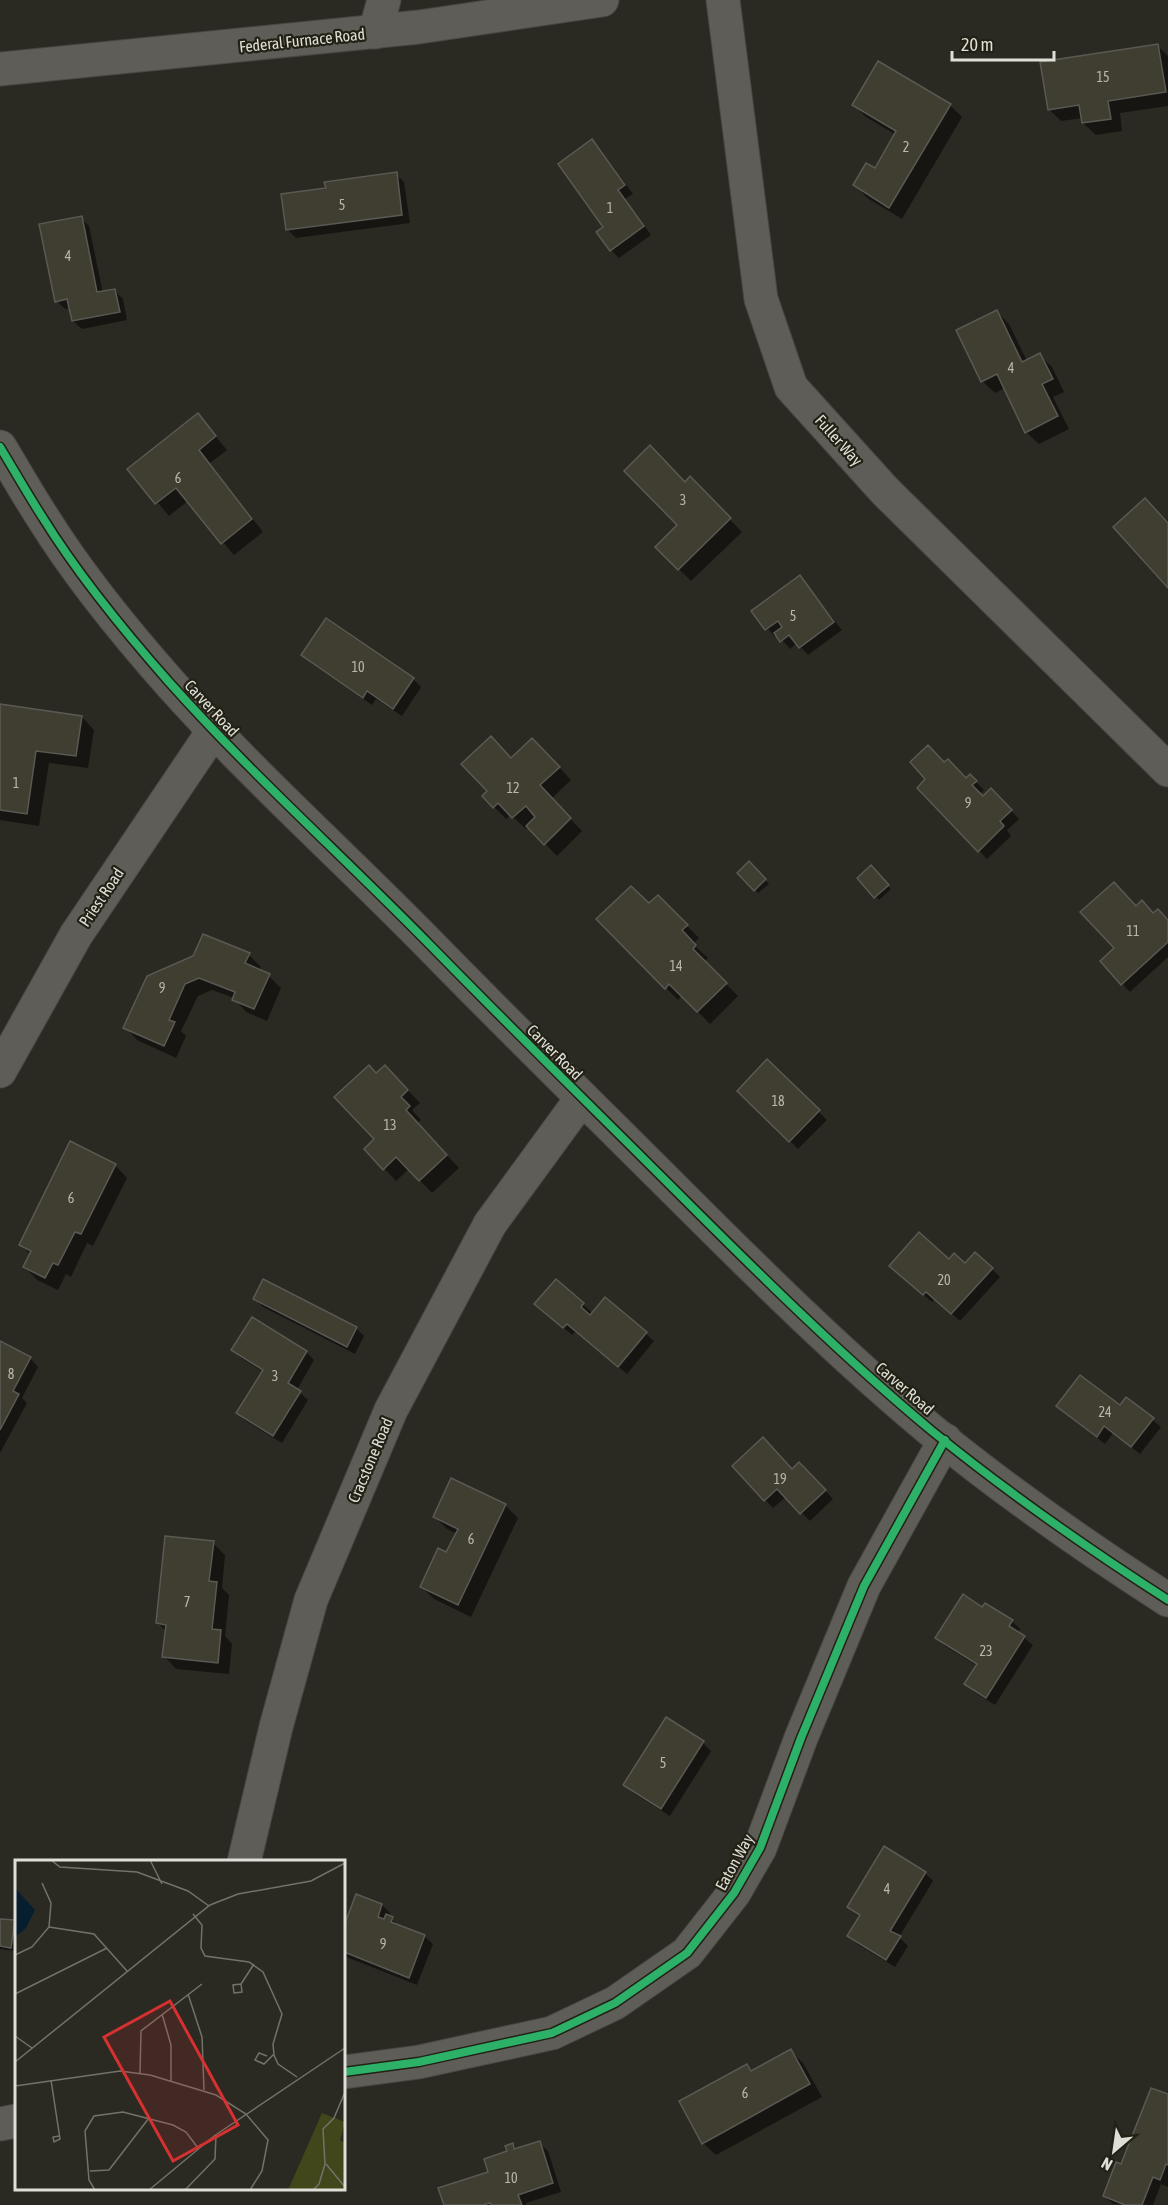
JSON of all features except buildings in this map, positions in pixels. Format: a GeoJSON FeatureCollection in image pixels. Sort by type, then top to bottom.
{"type":"FeatureCollection","features":[{"type":"Feature","properties":{"kind":"street"},"geometry":{"type":"LineString","coordinates":[[375,32],[384,0]]}},
{"type":"Feature","properties":{"kind":"street","name":"Federal Furnace Road"},"geometry":{"type":"LineString","coordinates":[[0,69],[375,32],[602,0]]}},
{"type":"Feature","properties":{"kind":"street","name":"Fuller Way"},"geometry":{"type":"LineString","coordinates":[[723,0],[761,299],[791,387],[885,491],[1166,765]]}},
{"type":"Feature","properties":{"kind":"street","name":"Carver Road"},"geometry":{"type":"LineString","coordinates":[[0,447],[44,521],[84,576],[168,681],[214,730],[366,879],[582,1098],[829,1340],[945,1440],[1030,1506],[1168,1600]]}},
{"type":"Feature","properties":{"kind":"street","name":"Priest Road"},"geometry":{"type":"LineString","coordinates":[[0,1071],[76,935],[214,730]]}},
{"type":"Feature","properties":{"kind":"street","name":"Cracstone Road"},"geometry":{"type":"LineString","coordinates":[[244,1860],[276,1727],[311,1600],[391,1410],[490,1224],[582,1098]]}},
{"type":"Feature","properties":{"kind":"street","name":"Eaton Way"},"geometry":{"type":"LineString","coordinates":[[345,2072],[419,2062],[552,2033],[615,2003],[687,1953],[734,1893],[760,1848],[801,1738],[864,1586],[945,1440]]}},
{"type":"Feature","properties":{"kind":"street"},"geometry":{"type":"LineString","coordinates":[[0,2124],[15,2121]]}},
{"type":"Feature","properties":{"kind":"cycle path"},"geometry":{"type":"LineString","coordinates":[[0,447],[37,509],[87,582],[169,682],[266,783],[740,1254],[834,1345],[932,1431],[1048,1519],[1168,1600]]}},
{"type":"Feature","properties":{"kind":"cycle path"},"geometry":{"type":"LineString","coordinates":[[345,2072],[419,2062],[552,2033],[615,2003],[687,1953],[734,1893],[760,1848],[801,1738],[864,1586],[945,1440]]}}]}
